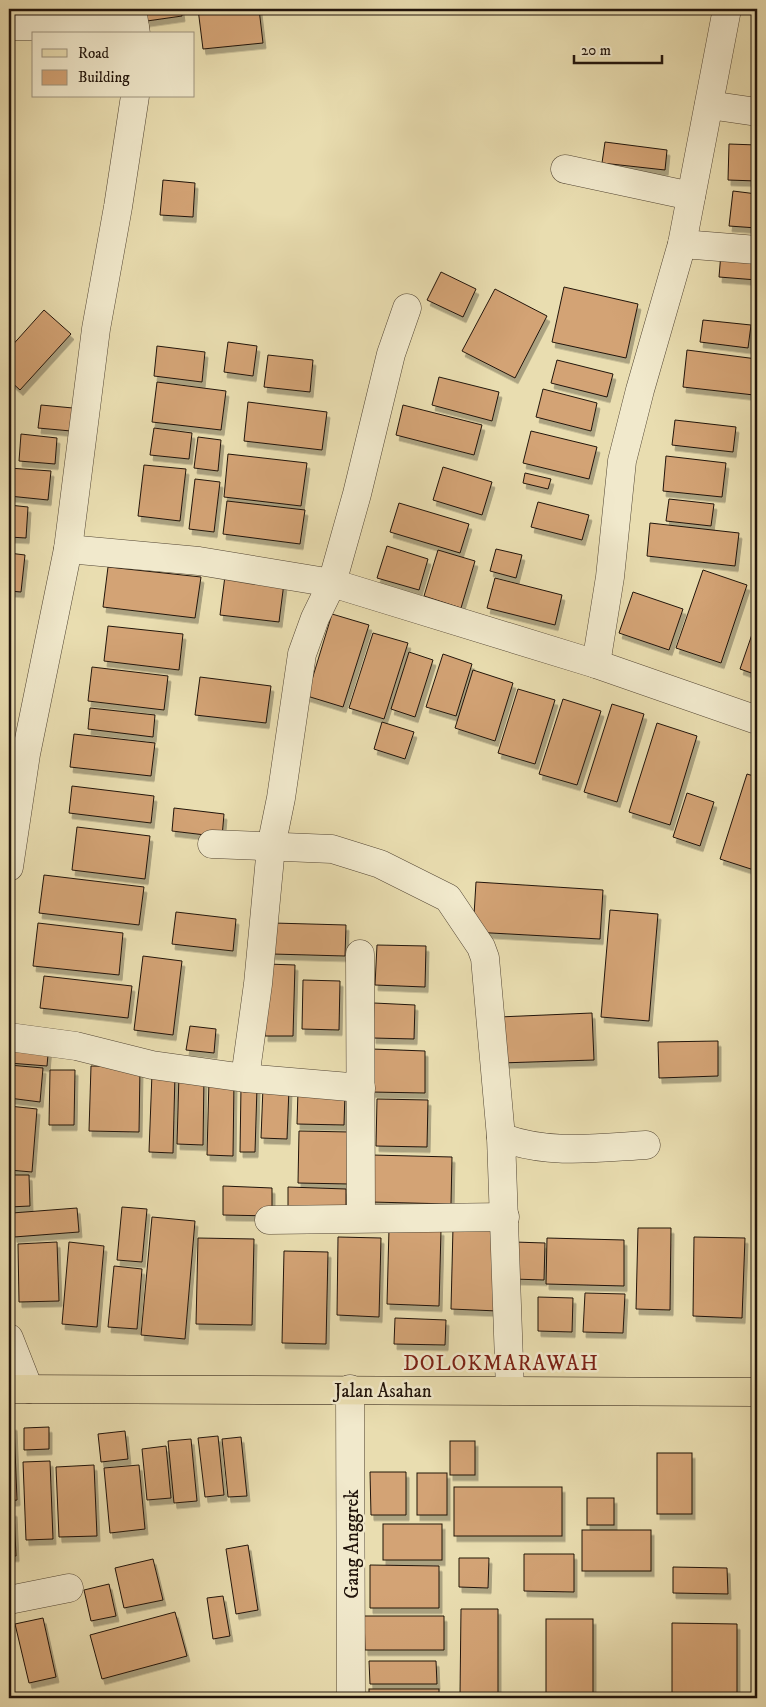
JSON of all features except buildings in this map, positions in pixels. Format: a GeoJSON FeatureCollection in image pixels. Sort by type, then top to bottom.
{"type":"FeatureCollection","features":[{"type":"Feature","properties":{"kind":"main road","name":"Jalan Asahan"},"geometry":{"type":"LineString","coordinates":[[19,1389],[757,1392]]}},
{"type":"Feature","properties":{"kind":"street"},"geometry":{"type":"LineString","coordinates":[[596,664],[610,577],[622,461],[640,390],[682,244],[727,9]]}},
{"type":"Feature","properties":{"kind":"street"},"geometry":{"type":"LineString","coordinates":[[9,26],[134,24]]}},
{"type":"Feature","properties":{"kind":"street"},"geometry":{"type":"LineString","coordinates":[[9,867],[26,754],[68,549],[96,329],[118,207],[135,98]]}},
{"type":"Feature","properties":{"kind":"street"},"geometry":{"type":"LineString","coordinates":[[709,105],[757,112]]}},
{"type":"Feature","properties":{"kind":"street"},"geometry":{"type":"LineString","coordinates":[[565,169],[691,196]]}},
{"type":"Feature","properties":{"kind":"street"},"geometry":{"type":"LineString","coordinates":[[682,244],[757,250]]}},
{"type":"Feature","properties":{"kind":"street"},"geometry":{"type":"LineString","coordinates":[[245,1078],[258,984],[271,847],[281,798],[302,654],[315,618],[332,583],[357,494],[392,354],[407,308]]}},
{"type":"Feature","properties":{"kind":"street"},"geometry":{"type":"LineString","coordinates":[[68,549],[199,561],[332,583],[596,664],[757,720]]}},
{"type":"Feature","properties":{"kind":"street"},"geometry":{"type":"LineString","coordinates":[[212,844],[332,849],[380,864],[448,898],[481,947],[485,958],[501,1137],[510,1390]]}},
{"type":"Feature","properties":{"kind":"street"},"geometry":{"type":"LineString","coordinates":[[360,954],[361,1218]]}},
{"type":"Feature","properties":{"kind":"street"},"geometry":{"type":"LineString","coordinates":[[9,1037],[76,1046],[152,1065],[245,1078],[361,1088]]}},
{"type":"Feature","properties":{"kind":"street"},"geometry":{"type":"LineString","coordinates":[[501,1137],[521,1145],[548,1150],[646,1145]]}},
{"type":"Feature","properties":{"kind":"street"},"geometry":{"type":"LineString","coordinates":[[269,1220],[505,1217]]}},
{"type":"Feature","properties":{"kind":"street"},"geometry":{"type":"LineString","coordinates":[[9,1338],[19,1389]]}},
{"type":"Feature","properties":{"kind":"street","name":"Gang Anggrek"},"geometry":{"type":"LineString","coordinates":[[350,1389],[351,1698]]}},
{"type":"Feature","properties":{"kind":"street"},"geometry":{"type":"LineString","coordinates":[[9,1600],[69,1588]]}},
{"type":"Feature","properties":{"kind":"district","name":"DOLOKMARAWAH"},"geometry":{"type":"Point","coordinates":[501,1363]}}]}
